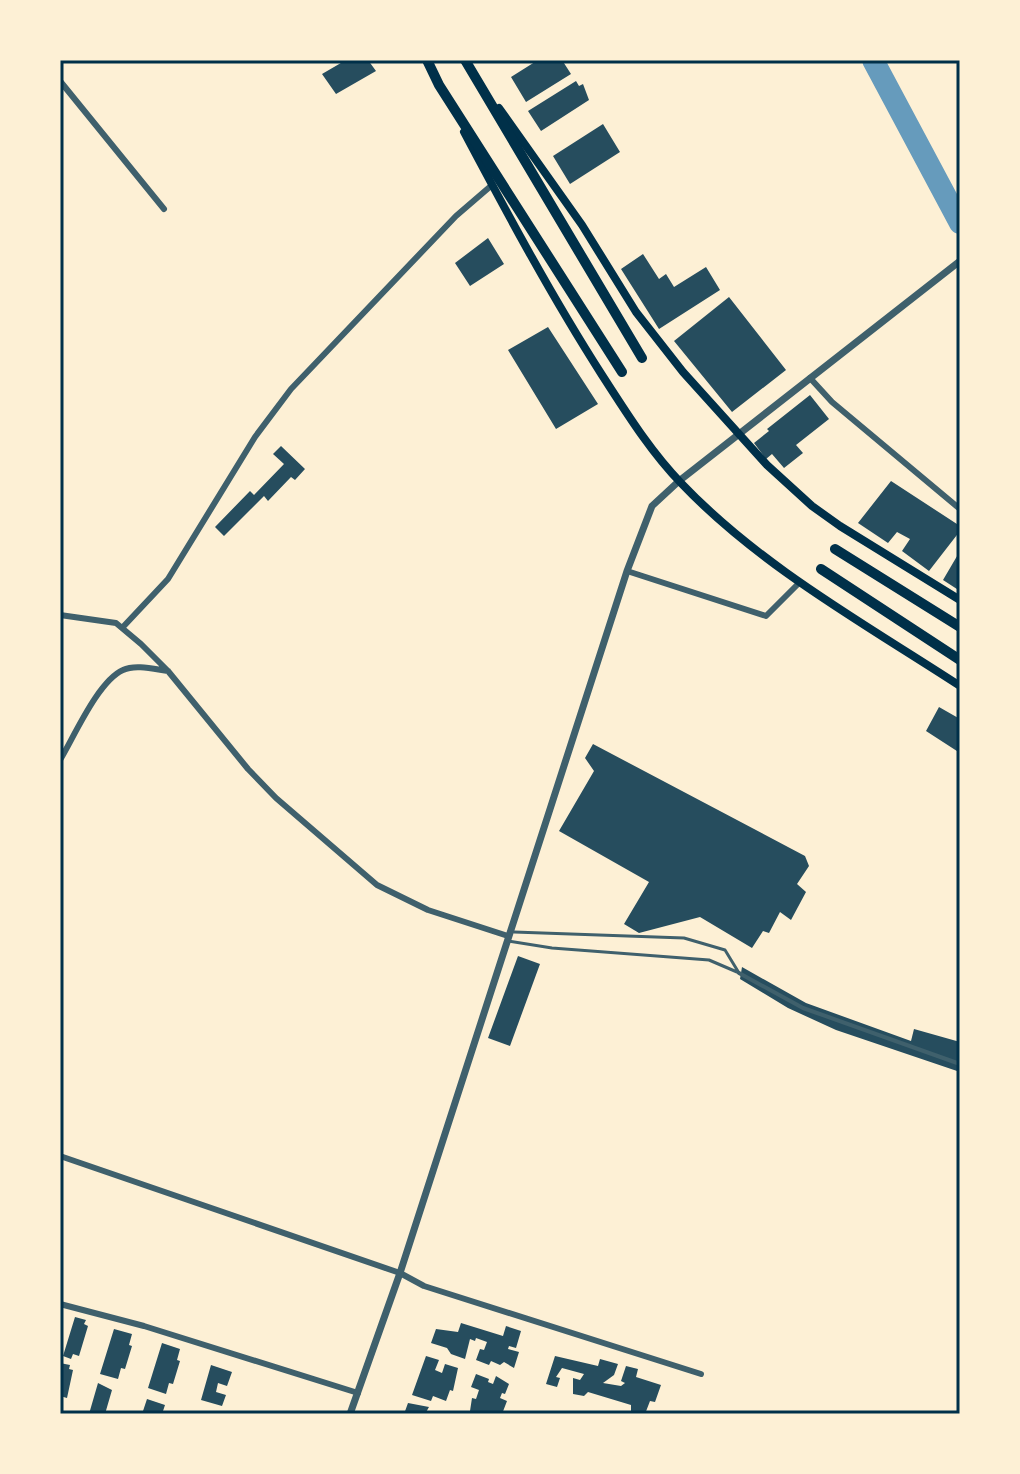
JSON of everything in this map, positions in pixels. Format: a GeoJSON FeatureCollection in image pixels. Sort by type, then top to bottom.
{"type":"FeatureCollection","features":[{"type":"Feature","properties":{"kind":"highway"},"geometry":{"type":"LineString","coordinates":[[427,60],[439,85],[622,372]]}},
{"type":"Feature","properties":{"kind":"highway"},"geometry":{"type":"LineString","coordinates":[[467,63],[642,358]]}},
{"type":"Feature","properties":{"kind":"highway"},"geometry":{"type":"LineString","coordinates":[[835,549],[960,627]]}},
{"type":"Feature","properties":{"kind":"highway"},"geometry":{"type":"LineString","coordinates":[[821,569],[960,660]]}},
{"type":"Feature","properties":{"kind":"main road"},"geometry":{"type":"LineString","coordinates":[[467,63],[582,225],[636,312],[683,372],[738,434],[812,506],[960,600]]}},
{"type":"Feature","properties":{"kind":"main road"},"geometry":{"type":"LineString","coordinates":[[439,85],[586,349],[635,426],[679,481],[750,544],[800,582],[960,686]]}},
{"type":"Feature","properties":{"kind":"street"},"geometry":{"type":"LineString","coordinates":[[60,81],[164,209]]}},
{"type":"Feature","properties":{"kind":"street"},"geometry":{"type":"LineString","coordinates":[[122,628],[168,579],[255,437],[291,389],[456,216],[492,185]]}},
{"type":"Feature","properties":{"kind":"street"},"geometry":{"type":"LineString","coordinates":[[350,1414],[400,1273],[627,571],[652,506],[738,434],[960,261]]}},
{"type":"Feature","properties":{"kind":"street"},"geometry":{"type":"LineString","coordinates":[[810,378],[832,402],[960,509]]}},
{"type":"Feature","properties":{"kind":"street"},"geometry":{"type":"LineString","coordinates":[[627,571],[766,616],[800,582]]}},
{"type":"Feature","properties":{"kind":"street"},"geometry":{"type":"LineString","coordinates":[[60,615],[116,623],[122,628],[168,671],[248,769],[276,798],[377,885],[428,910],[508,938]]}},
{"type":"Feature","properties":{"kind":"street"},"geometry":{"type":"LineString","coordinates":[[60,760],[99,693],[114,676],[132,668],[168,671]]}},
{"type":"Feature","properties":{"kind":"street"},"geometry":{"type":"LineString","coordinates":[[739,973],[803,1008],[960,1064]]}},
{"type":"Feature","properties":{"kind":"street"},"geometry":{"type":"LineString","coordinates":[[60,1156],[400,1273],[424,1286],[701,1374]]}},
{"type":"Feature","properties":{"kind":"street"},"geometry":{"type":"LineString","coordinates":[[60,1304],[144,1326],[358,1393]]}},
{"type":"Feature","properties":{"kind":"lane"},"geometry":{"type":"LineString","coordinates":[[508,938],[514,931],[684,938],[725,950],[739,973]]}},
{"type":"Feature","properties":{"kind":"lane"},"geometry":{"type":"LineString","coordinates":[[508,938],[580,951],[709,960],[739,973]]}},
{"type":"Feature","properties":{"kind":"building"},"geometry":{"type":"Polygon","coordinates":[[[346,60],[368,60],[376,71],[336,94],[322,74],[346,60]]]}},
{"type":"Feature","properties":{"kind":"building"},"geometry":{"type":"Polygon","coordinates":[[[538,60],[562,60],[571,74],[526,102],[511,77],[538,60]]]}},
{"type":"Feature","properties":{"kind":"building"},"geometry":{"type":"Polygon","coordinates":[[[576,81],[579,86],[583,84],[589,100],[541,131],[528,111],[576,81]]]}},
{"type":"Feature","properties":{"kind":"building"},"geometry":{"type":"Polygon","coordinates":[[[603,124],[620,152],[570,184],[553,156],[603,124]]]}},
{"type":"Feature","properties":{"kind":"building"},"geometry":{"type":"Polygon","coordinates":[[[488,238],[504,264],[470,286],[455,263],[488,238]]]}},
{"type":"Feature","properties":{"kind":"building"},"geometry":{"type":"Polygon","coordinates":[[[643,254],[659,279],[666,274],[674,287],[706,267],[720,290],[659,329],[621,269],[643,254]]]}},
{"type":"Feature","properties":{"kind":"building"},"geometry":{"type":"Polygon","coordinates":[[[729,297],[786,370],[732,412],[674,341],[729,297]]]}},
{"type":"Feature","properties":{"kind":"building"},"geometry":{"type":"Polygon","coordinates":[[[548,327],[598,404],[556,429],[508,350],[548,327]]]}},
{"type":"Feature","properties":{"kind":"building"},"geometry":{"type":"Polygon","coordinates":[[[810,395],[829,419],[796,445],[803,453],[784,468],[772,454],[766,459],[754,443],[810,395]]]}},
{"type":"Feature","properties":{"kind":"building"},"geometry":{"type":"Polygon","coordinates":[[[281,446],[305,469],[295,480],[291,477],[268,501],[264,496],[224,536],[215,527],[250,491],[254,495],[284,464],[273,454],[281,446]]]}},
{"type":"Feature","properties":{"kind":"building"},"geometry":{"type":"Polygon","coordinates":[[[891,481],[960,526],[960,531],[929,571],[902,551],[910,539],[897,532],[888,543],[858,523],[891,481]]]}},
{"type":"Feature","properties":{"kind":"building"},"geometry":{"type":"Polygon","coordinates":[[[960,551],[960,591],[943,580],[960,551]]]}},
{"type":"Feature","properties":{"kind":"building"},"geometry":{"type":"Polygon","coordinates":[[[939,707],[960,719],[960,753],[926,731],[939,707]]]}},
{"type":"Feature","properties":{"kind":"building"},"geometry":{"type":"Polygon","coordinates":[[[593,744],[805,856],[809,866],[797,884],[806,892],[791,920],[780,912],[769,933],[763,931],[752,948],[700,917],[639,933],[624,924],[649,882],[559,831],[594,771],[585,758],[593,744]]]}},
{"type":"Feature","properties":{"kind":"building"},"geometry":{"type":"Polygon","coordinates":[[[518,956],[540,964],[510,1046],[488,1038],[518,956]]]}},
{"type":"Feature","properties":{"kind":"building"},"geometry":{"type":"Polygon","coordinates":[[[742,967],[806,1003],[911,1041],[914,1029],[960,1042],[960,1072],[836,1030],[788,1008],[740,979],[742,967]]]}},
{"type":"Feature","properties":{"kind":"building"},"geometry":{"type":"Polygon","coordinates":[[[75,1317],[86,1320],[84,1324],[88,1326],[79,1356],[73,1354],[71,1359],[63,1356],[75,1317]]]}},
{"type":"Feature","properties":{"kind":"building"},"geometry":{"type":"Polygon","coordinates":[[[461,1323],[503,1336],[506,1326],[521,1331],[516,1348],[509,1346],[508,1349],[519,1352],[514,1368],[504,1362],[500,1365],[491,1361],[489,1365],[476,1360],[487,1342],[476,1338],[475,1341],[470,1339],[465,1359],[431,1343],[436,1329],[458,1332],[461,1323]]]}},
{"type":"Feature","properties":{"kind":"building"},"geometry":{"type":"Polygon","coordinates":[[[114,1329],[132,1334],[125,1369],[121,1368],[118,1379],[100,1374],[114,1329]]]}},
{"type":"Feature","properties":{"kind":"building"},"geometry":{"type":"Polygon","coordinates":[[[162,1343],[180,1349],[173,1384],[169,1383],[166,1394],[148,1388],[162,1343]]]}},
{"type":"Feature","properties":{"kind":"building"},"geometry":{"type":"Polygon","coordinates":[[[426,1356],[439,1360],[435,1370],[442,1373],[445,1364],[458,1368],[453,1391],[450,1390],[446,1401],[433,1396],[431,1401],[412,1395],[426,1356]]]}},
{"type":"Feature","properties":{"kind":"building"},"geometry":{"type":"Polygon","coordinates":[[[555,1356],[598,1366],[600,1359],[618,1364],[614,1375],[603,1383],[621,1386],[625,1383],[621,1381],[626,1366],[638,1369],[636,1377],[661,1385],[655,1402],[650,1401],[645,1414],[641,1414],[631,1411],[631,1405],[588,1392],[584,1396],[573,1394],[573,1378],[580,1380],[584,1374],[562,1368],[556,1377],[560,1378],[557,1387],[546,1384],[555,1356]]]}},
{"type":"Feature","properties":{"kind":"building"},"geometry":{"type":"Polygon","coordinates":[[[60,1363],[70,1365],[69,1369],[73,1370],[67,1398],[60,1396],[60,1363]]]}},
{"type":"Feature","properties":{"kind":"building"},"geometry":{"type":"Polygon","coordinates":[[[211,1365],[232,1372],[227,1386],[218,1383],[216,1392],[226,1395],[222,1406],[201,1400],[211,1365]]]}},
{"type":"Feature","properties":{"kind":"building"},"geometry":{"type":"Polygon","coordinates":[[[476,1374],[493,1384],[496,1376],[509,1384],[500,1398],[507,1401],[502,1414],[470,1411],[472,1398],[476,1399],[479,1390],[471,1387],[476,1374]]]}},
{"type":"Feature","properties":{"kind":"building"},"geometry":{"type":"Polygon","coordinates":[[[98,1383],[112,1390],[105,1414],[89,1414],[98,1383]]]}},
{"type":"Feature","properties":{"kind":"building"},"geometry":{"type":"Polygon","coordinates":[[[147,1399],[165,1405],[162,1414],[142,1414],[147,1399]]]}},
{"type":"Feature","properties":{"kind":"building"},"geometry":{"type":"Polygon","coordinates":[[[408,1403],[429,1407],[425,1414],[404,1414],[408,1403]]]}},
{"type":"Feature","properties":{"kind":"waterway"},"geometry":{"type":"LineString","coordinates":[[873,60],[960,223]]}}]}
